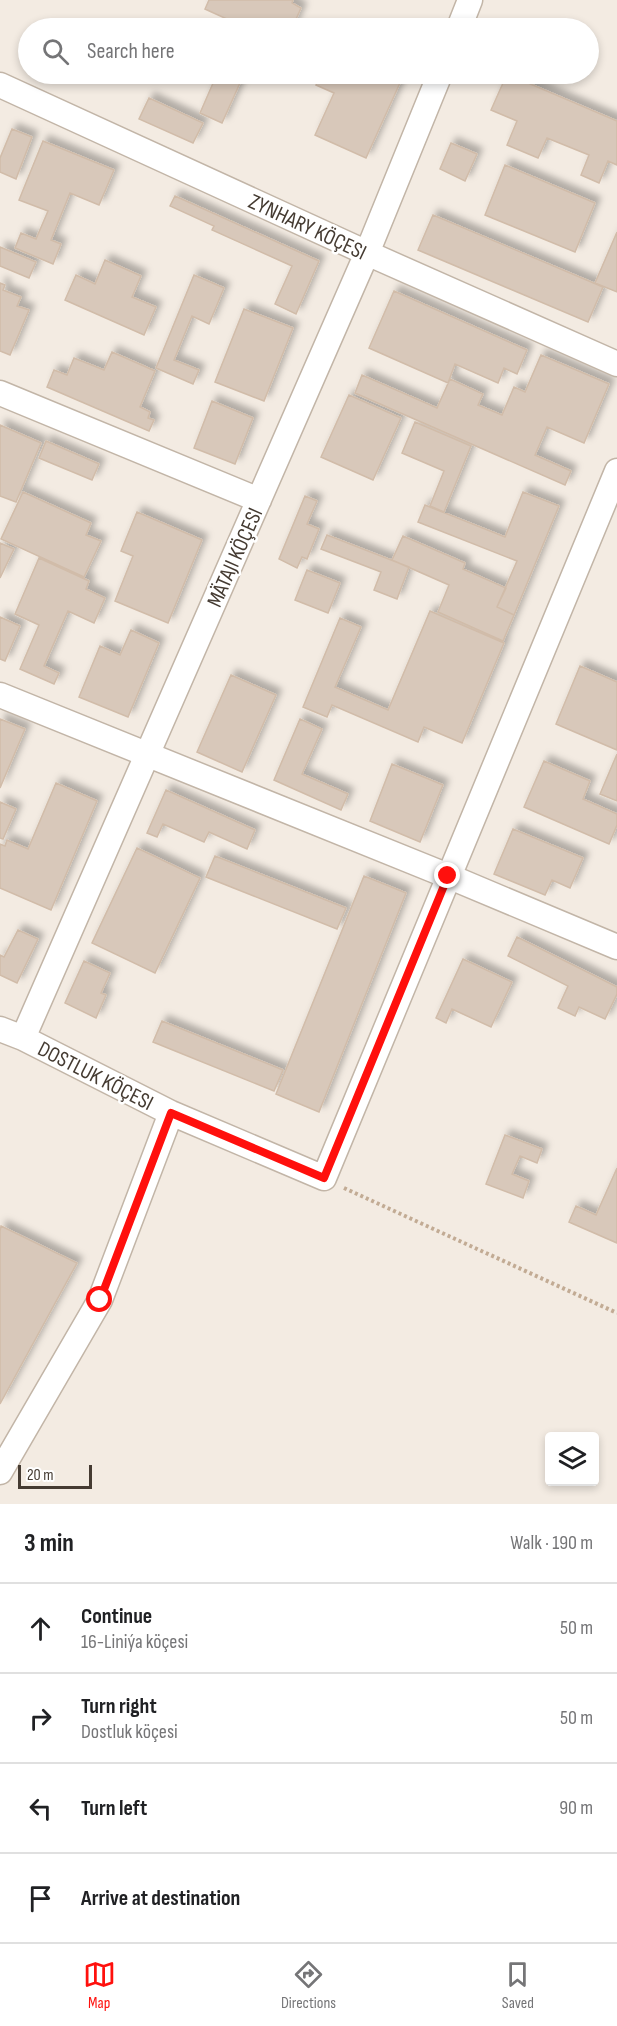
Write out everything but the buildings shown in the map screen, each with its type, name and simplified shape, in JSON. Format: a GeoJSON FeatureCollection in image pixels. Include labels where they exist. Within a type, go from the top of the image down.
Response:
{"type":"FeatureCollection","features":[{"type":"Feature","properties":{"kind":"street"},"geometry":{"type":"LineString","coordinates":[[463,18],[470,0]]}},
{"type":"Feature","properties":{"kind":"street","name":"MÄTAJI KÖÇESI"},"geometry":{"type":"LineString","coordinates":[[23,1038],[367,253],[436,84]]}},
{"type":"Feature","properties":{"kind":"street","name":"ZYNHARY KÖÇESI"},"geometry":{"type":"LineString","coordinates":[[0,85],[367,253],[617,364]]}},
{"type":"Feature","properties":{"kind":"street"},"geometry":{"type":"LineString","coordinates":[[0,393],[259,500]]}},
{"type":"Feature","properties":{"kind":"street"},"geometry":{"type":"LineString","coordinates":[[324,1178],[617,471]]}},
{"type":"Feature","properties":{"kind":"street"},"geometry":{"type":"LineString","coordinates":[[0,695],[448,876],[617,947]]}},
{"type":"Feature","properties":{"kind":"street","name":"DOSTLUK KÖÇESI"},"geometry":{"type":"LineString","coordinates":[[0,1029],[23,1038],[171,1113],[324,1178]]}},
{"type":"Feature","properties":{"kind":"street"},"geometry":{"type":"LineString","coordinates":[[0,1472],[100,1300],[171,1113]]}},
{"type":"Feature","properties":{"kind":"path"},"geometry":{"type":"LineString","coordinates":[[324,1178],[617,1313]]}},
{"type":"Feature","properties":{"kind":"route"},"geometry":{"type":"LineString","coordinates":[[100,1300],[171,1113],[324,1178],[448,876]]}}]}
